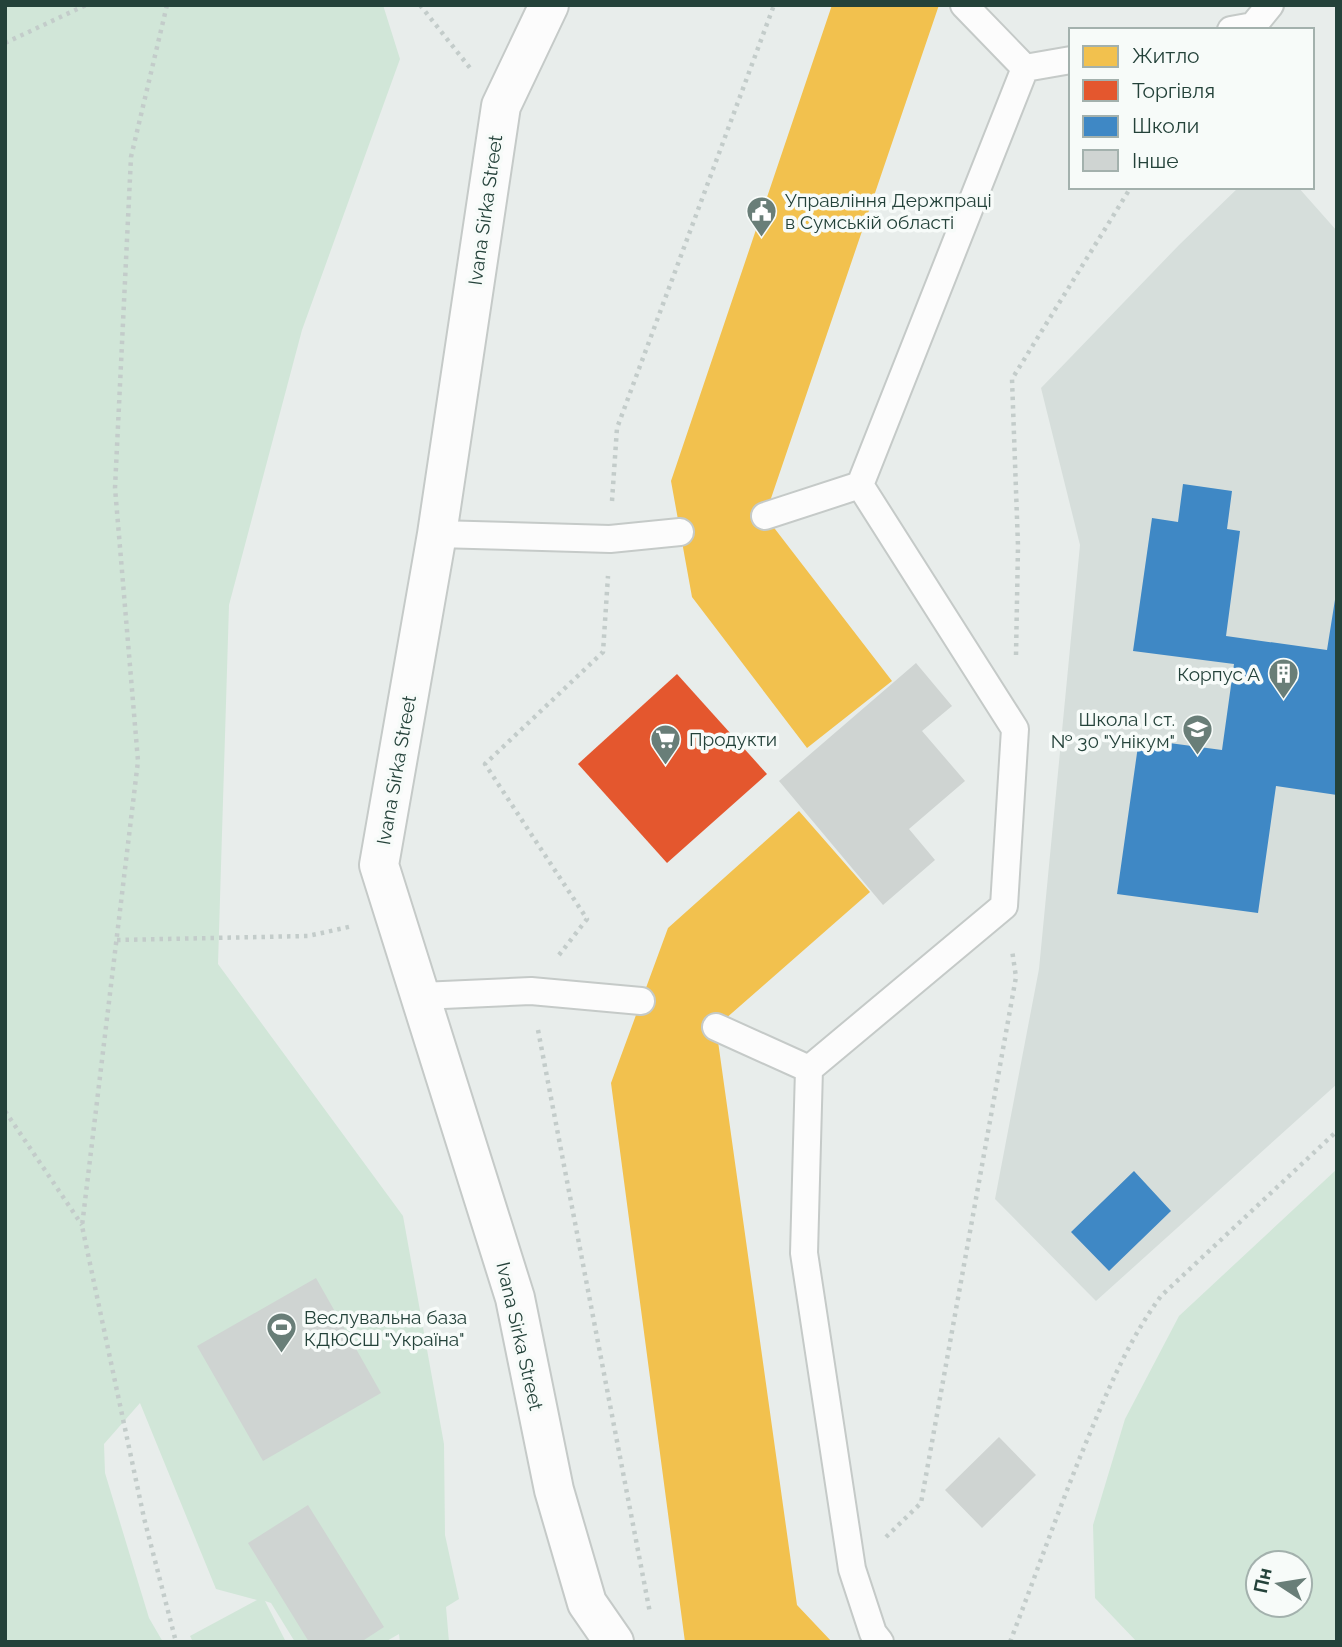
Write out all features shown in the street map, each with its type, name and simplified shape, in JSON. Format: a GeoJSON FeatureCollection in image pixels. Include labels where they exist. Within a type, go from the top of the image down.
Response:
{"type":"FeatureCollection","features":[{"type":"Feature","properties":{"kind":"street","name":"Ivana Sirka Street"},"geometry":{"type":"LineString","coordinates":[[549,5],[500,106],[437,534],[379,865],[515,1298],[554,1490],[587,1604],[614,1642]]}},
{"type":"Feature","properties":{"kind":"lane"},"geometry":{"type":"LineString","coordinates":[[964,5],[1026,68]]}},
{"type":"Feature","properties":{"kind":"lane"},"geometry":{"type":"LineString","coordinates":[[1242,28],[1253,26],[1270,5]]}},
{"type":"Feature","properties":{"kind":"lane"},"geometry":{"type":"LineString","coordinates":[[1026,68],[1069,60]]}},
{"type":"Feature","properties":{"kind":"lane"},"geometry":{"type":"LineString","coordinates":[[860,485],[1026,68]]}},
{"type":"Feature","properties":{"kind":"lane"},"geometry":{"type":"LineString","coordinates":[[765,516],[860,485]]}},
{"type":"Feature","properties":{"kind":"lane"},"geometry":{"type":"LineString","coordinates":[[860,485],[1015,729],[1004,906],[809,1069],[804,1253],[852,1569],[873,1633],[880,1642]]}},
{"type":"Feature","properties":{"kind":"lane"},"geometry":{"type":"LineString","coordinates":[[437,534],[610,539],[680,532]]}},
{"type":"Feature","properties":{"kind":"lane"},"geometry":{"type":"LineString","coordinates":[[421,996],[531,991],[640,1001]]}},
{"type":"Feature","properties":{"kind":"lane"},"geometry":{"type":"LineString","coordinates":[[716,1027],[809,1069]]}},
{"type":"Feature","properties":{"kind":"path"},"geometry":{"type":"LineString","coordinates":[[5,43],[86,5]]}},
{"type":"Feature","properties":{"kind":"path"},"geometry":{"type":"LineString","coordinates":[[167,5],[131,157],[115,488],[138,761],[82,1226],[144,1518],[176,1642]]}},
{"type":"Feature","properties":{"kind":"path"},"geometry":{"type":"LineString","coordinates":[[421,5],[500,106]]}},
{"type":"Feature","properties":{"kind":"path"},"geometry":{"type":"LineString","coordinates":[[651,1615],[531,991],[587,919],[485,764],[603,652],[617,428],[774,5]]}},
{"type":"Feature","properties":{"kind":"path"},"geometry":{"type":"LineString","coordinates":[[1015,729],[1018,546],[1012,379],[1131,189]]}},
{"type":"Feature","properties":{"kind":"path"},"geometry":{"type":"LineString","coordinates":[[852,1569],[921,1503],[1016,977],[1004,906]]}},
{"type":"Feature","properties":{"kind":"path"},"geometry":{"type":"LineString","coordinates":[[117,940],[309,936]]}},
{"type":"Feature","properties":{"kind":"path"},"geometry":{"type":"LineString","coordinates":[[5,1111],[82,1226]]}},
{"type":"Feature","properties":{"kind":"path"},"geometry":{"type":"LineString","coordinates":[[1010,1642],[1067,1487],[1114,1377],[1140,1325],[1161,1296],[1337,1131]]}},
{"type":"Feature","properties":{"kind":"shaded area","name":"Школа І ст. № 30 \"Унікум\""},"geometry":{"type":"Polygon","coordinates":[[[1237,189],[1300,189],[1337,231],[1337,1084],[1096,1301],[995,1199],[1039,969],[1080,545],[1041,388],[1237,189]]]}},
{"type":"Feature","properties":{"kind":"green space"},"geometry":{"type":"Polygon","coordinates":[[[5,5],[383,5],[400,59],[302,330],[229,605],[218,964],[403,1216],[444,1444],[445,1535],[459,1599],[446,1607],[449,1642],[400,1642],[399,1634],[385,1642],[295,1642],[271,1603],[265,1601],[286,1642],[193,1642],[190,1636],[257,1600],[216,1589],[140,1403],[104,1444],[105,1473],[149,1618],[163,1642],[5,1642],[5,5]]]}},
{"type":"Feature","properties":{"kind":"green space"},"geometry":{"type":"Polygon","coordinates":[[[1337,1169],[1337,1642],[1137,1642],[1095,1598],[1093,1525],[1125,1419],[1179,1316],[1337,1169]]]}},
{"type":"Feature","properties":{"kind":"building: Житло"},"geometry":{"type":"Polygon","coordinates":[[[832,5],[939,5],[765,516],[892,681],[807,748],[692,597],[671,481],[832,5]]]}},
{"type":"Feature","properties":{"kind":"building: Житло"},"geometry":{"type":"Polygon","coordinates":[[[799,811],[870,892],[716,1027],[797,1605],[832,1642],[685,1642],[611,1083],[668,928],[799,811]]]}},
{"type":"Feature","properties":{"kind":"building: Торгівля"},"geometry":{"type":"Polygon","coordinates":[[[677,674],[767,774],[667,863],[578,764],[677,674]]]}},
{"type":"Feature","properties":{"kind":"building: Школи","name":"Корпус А"},"geometry":{"type":"Polygon","coordinates":[[[1183,484],[1232,491],[1227,529],[1240,531],[1226,636],[1327,650],[1337,587],[1337,795],[1276,786],[1258,913],[1117,894],[1139,739],[1222,750],[1234,664],[1133,651],[1152,518],[1178,522],[1183,484]]]}},
{"type":"Feature","properties":{"kind":"building: Школи"},"geometry":{"type":"Polygon","coordinates":[[[1134,1171],[1171,1211],[1109,1271],[1071,1232],[1134,1171]]]}},
{"type":"Feature","properties":{"kind":"building: Інше"},"geometry":{"type":"Polygon","coordinates":[[[916,663],[952,706],[922,731],[965,781],[909,829],[935,860],[883,905],[779,781],[916,663]]]}},
{"type":"Feature","properties":{"kind":"building: Інше"},"geometry":{"type":"Polygon","coordinates":[[[316,1278],[381,1393],[263,1461],[197,1346],[316,1278]]]}},
{"type":"Feature","properties":{"kind":"building: Інше"},"geometry":{"type":"Polygon","coordinates":[[[999,1437],[1036,1475],[982,1528],[945,1490],[999,1437]]]}},
{"type":"Feature","properties":{"kind":"building: Інше"},"geometry":{"type":"Polygon","coordinates":[[[308,1505],[384,1627],[361,1642],[309,1642],[248,1543],[308,1505]]]}},
{"type":"Feature","properties":{"kind":"place","name":"Управління Держпраці в Сумській області"},"geometry":{"type":"Point","coordinates":[762,238]}},
{"type":"Feature","properties":{"kind":"place","name":"Корпус А"},"geometry":{"type":"Point","coordinates":[1283,701]}},
{"type":"Feature","properties":{"kind":"place","name":"Школа І ст. № 30 \"Унікум\""},"geometry":{"type":"Point","coordinates":[1198,757]}},
{"type":"Feature","properties":{"kind":"place","name":"Продукти"},"geometry":{"type":"Point","coordinates":[666,766]}},
{"type":"Feature","properties":{"kind":"place","name":"Веслувальна база КДЮСШ \"Україна\""},"geometry":{"type":"Point","coordinates":[281,1355]}}]}
